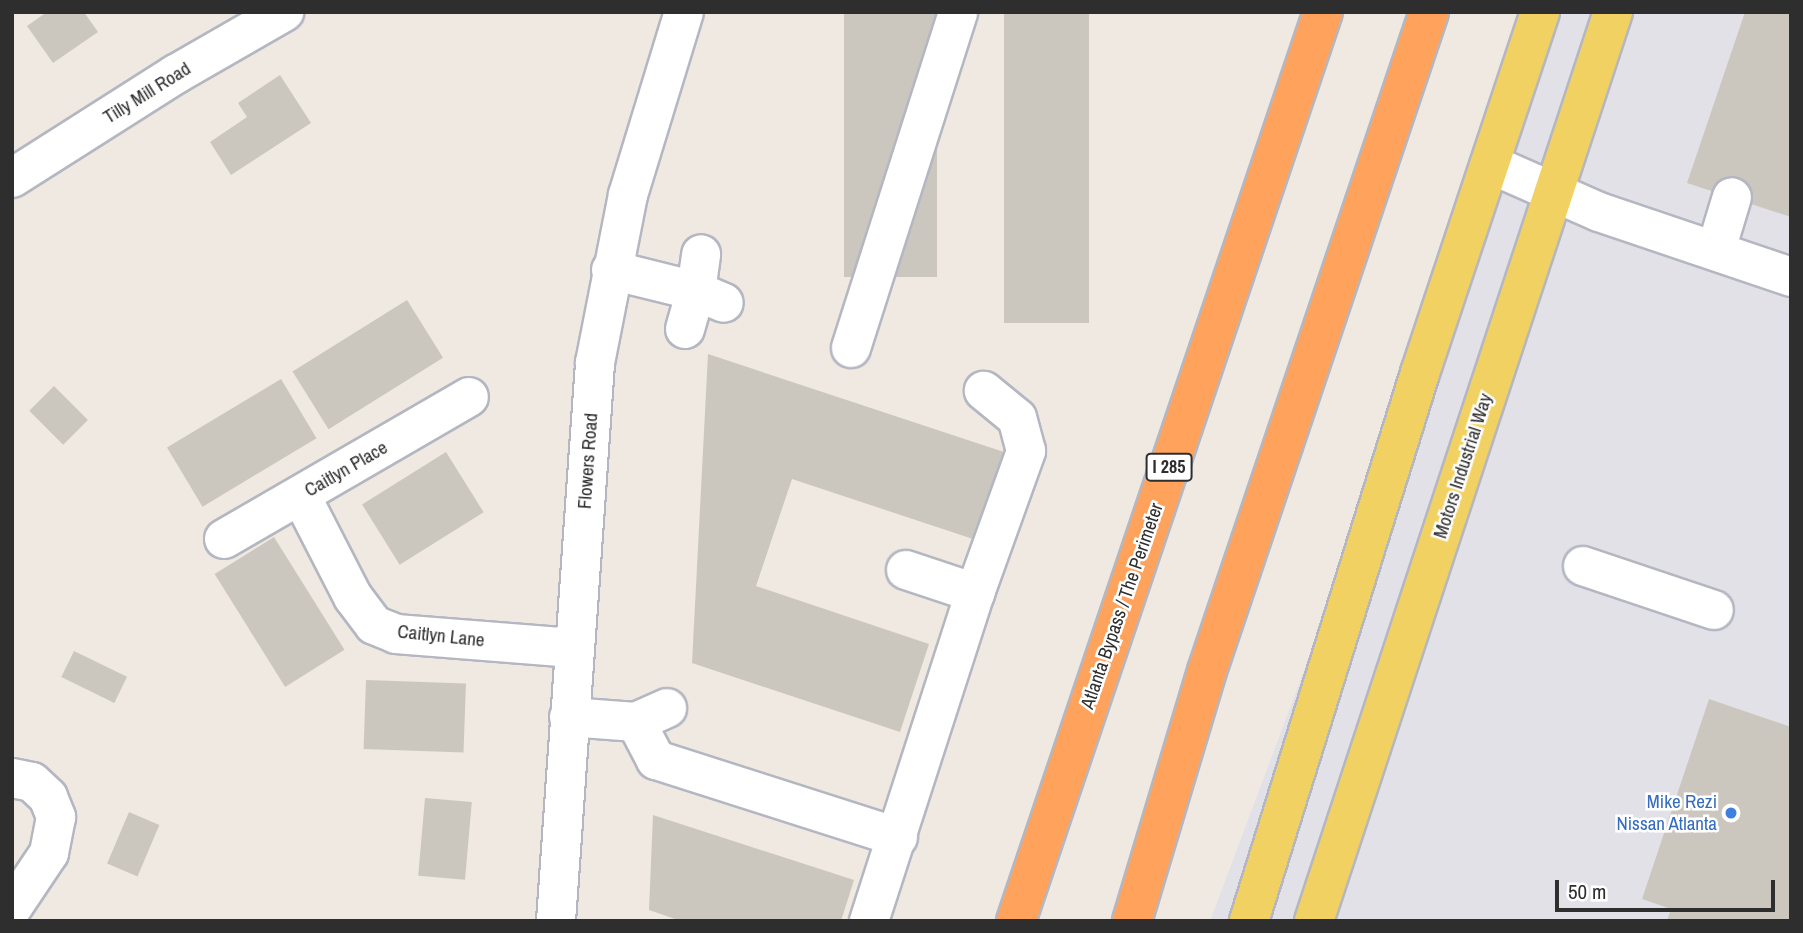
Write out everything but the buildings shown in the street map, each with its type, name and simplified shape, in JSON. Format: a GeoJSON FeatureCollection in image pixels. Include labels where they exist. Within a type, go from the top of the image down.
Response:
{"type":"FeatureCollection","features":[{"type":"Feature","properties":{"kind":"highway","name":"Atlanta Bypass / The Perimeter"},"geometry":{"type":"LineString","coordinates":[[1016,921],[1323,12]]}},
{"type":"Feature","properties":{"kind":"highway"},"geometry":{"type":"LineString","coordinates":[[1132,921],[1207,671],[1429,12]]}},
{"type":"Feature","properties":{"kind":"main road"},"geometry":{"type":"LineString","coordinates":[[1249,921],[1416,386],[1540,12]]}},
{"type":"Feature","properties":{"kind":"main road","name":"Motors Industrial Way"},"geometry":{"type":"LineString","coordinates":[[1314,921],[1613,12]]}},
{"type":"Feature","properties":{"kind":"street","name":"Tilly Mill Road"},"geometry":{"type":"LineString","coordinates":[[12,178],[176,74],[284,12]]}},
{"type":"Feature","properties":{"kind":"street","name":"Flowers Road"},"geometry":{"type":"LineString","coordinates":[[556,921],[595,363],[611,270],[628,195],[684,12]]}},
{"type":"Feature","properties":{"kind":"street"},"geometry":{"type":"LineString","coordinates":[[851,348],[958,12]]}},
{"type":"Feature","properties":{"kind":"street"},"geometry":{"type":"LineString","coordinates":[[1490,164],[1599,212],[1791,277]]}},
{"type":"Feature","properties":{"kind":"street"},"geometry":{"type":"LineString","coordinates":[[1716,250],[1731,197]]}},
{"type":"Feature","properties":{"kind":"street"},"geometry":{"type":"LineString","coordinates":[[611,270],[707,282],[685,329]]}},
{"type":"Feature","properties":{"kind":"street"},"geometry":{"type":"LineString","coordinates":[[869,921],[975,593],[1026,451],[1017,418],[984,391]]}},
{"type":"Feature","properties":{"kind":"street","name":"Caitlyn Place"},"geometry":{"type":"LineString","coordinates":[[224,539],[468,397]]}},
{"type":"Feature","properties":{"kind":"street","name":"Caitlyn Lane"},"geometry":{"type":"LineString","coordinates":[[300,495],[353,597],[374,625],[396,634],[573,648]]}},
{"type":"Feature","properties":{"kind":"street"},"geometry":{"type":"LineString","coordinates":[[1583,566],[1714,610]]}},
{"type":"Feature","properties":{"kind":"street"},"geometry":{"type":"LineString","coordinates":[[906,570],[975,593]]}},
{"type":"Feature","properties":{"kind":"street"},"geometry":{"type":"LineString","coordinates":[[569,718],[652,715],[656,760],[898,836]]}},
{"type":"Feature","properties":{"kind":"street"},"geometry":{"type":"LineString","coordinates":[[12,778],[32,782],[48,797],[56,817],[49,853],[12,908]]}},
{"type":"Feature","properties":{"kind":"shaded area"},"geometry":{"type":"Polygon","coordinates":[[[1529,12],[1791,12],[1791,921],[1210,921],[1421,359],[1529,12]]]}},
{"type":"Feature","properties":{"kind":"place","name":"Mike Rezi Nissan Atlanta"},"geometry":{"type":"Point","coordinates":[1731,813]}}]}
